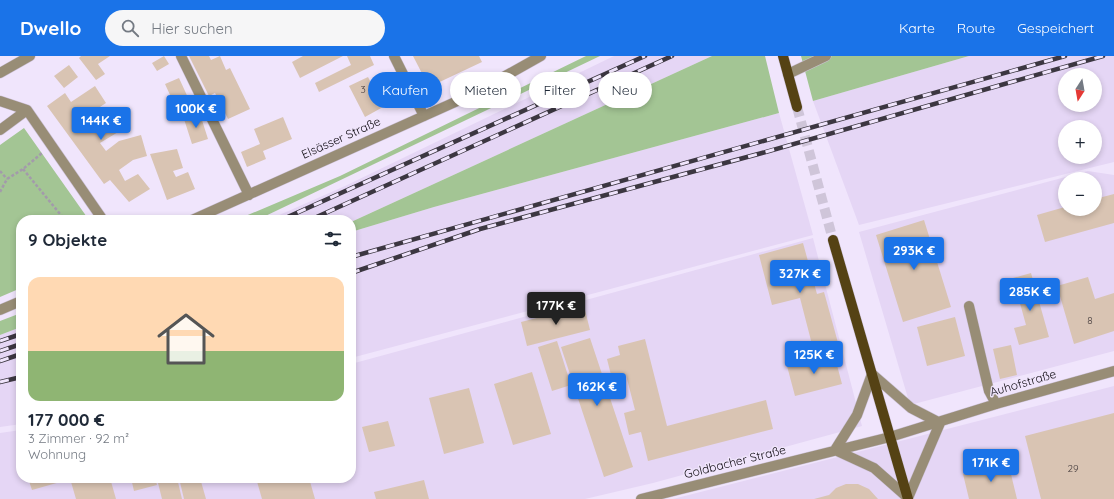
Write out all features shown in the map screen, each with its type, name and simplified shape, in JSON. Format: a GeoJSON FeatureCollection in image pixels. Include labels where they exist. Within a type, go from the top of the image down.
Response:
{"type":"FeatureCollection","features":[{"type":"Feature","properties":{"kind":"main road"},"geometry":{"type":"LineString","coordinates":[[783,56],[797,107]]}},
{"type":"Feature","properties":{"kind":"main road"},"geometry":{"type":"LineString","coordinates":[[833,240],[908,498]]}},
{"type":"Feature","properties":{"kind":"street"},"geometry":{"type":"LineString","coordinates":[[0,73],[30,56]]}},
{"type":"Feature","properties":{"kind":"street"},"geometry":{"type":"LineString","coordinates":[[181,56],[249,195]]}},
{"type":"Feature","properties":{"kind":"street"},"geometry":{"type":"LineString","coordinates":[[394,56],[424,116]]}},
{"type":"Feature","properties":{"kind":"street","name":"Elsässer Straße"},"geometry":{"type":"LineString","coordinates":[[203,215],[473,94],[541,56]]}},
{"type":"Feature","properties":{"kind":"street"},"geometry":{"type":"LineString","coordinates":[[788,74],[826,56]]}},
{"type":"Feature","properties":{"kind":"street"},"geometry":{"type":"LineString","coordinates":[[0,101],[27,110],[100,215]]}},
{"type":"Feature","properties":{"kind":"street"},"geometry":{"type":"LineString","coordinates":[[0,130],[27,110]]}},
{"type":"Feature","properties":{"kind":"street"},"geometry":{"type":"LineString","coordinates":[[0,310],[16,303]]}},
{"type":"Feature","properties":{"kind":"street"},"geometry":{"type":"LineString","coordinates":[[969,306],[989,391],[996,404]]}},
{"type":"Feature","properties":{"kind":"street","name":"Auhofstraße"},"geometry":{"type":"LineString","coordinates":[[890,437],[940,423],[996,404],[1114,371]]}},
{"type":"Feature","properties":{"kind":"street"},"geometry":{"type":"LineString","coordinates":[[872,374],[911,408],[940,423],[908,498],[874,468],[835,450],[857,415],[872,374]]}},
{"type":"Feature","properties":{"kind":"street","name":"Goldbacher Straße"},"geometry":{"type":"LineString","coordinates":[[642,499],[890,437]]}},
{"type":"Feature","properties":{"kind":"path"},"geometry":{"type":"LineString","coordinates":[[0,192],[7,179],[23,169],[51,145]]}},
{"type":"Feature","properties":{"kind":"path"},"geometry":{"type":"LineString","coordinates":[[23,169],[61,215]]}},
{"type":"Feature","properties":{"kind":"path"},"geometry":{"type":"LineString","coordinates":[[0,171],[7,179]]}},
{"type":"Feature","properties":{"kind":"shaded area"},"geometry":{"type":"Polygon","coordinates":[[[614,56],[712,56],[652,84],[652,72],[598,72],[599,108],[356,220],[356,215],[279,215],[345,186],[506,108],[521,108],[521,101],[529,97],[529,108],[590,108],[590,72],[581,72],[614,56]]]}},
{"type":"Feature","properties":{"kind":"shaded area"},"geometry":{"type":"Polygon","coordinates":[[[969,56],[1114,56],[1114,162],[1074,172],[1058,172],[1058,176],[859,225],[813,101],[969,56]]]}},
{"type":"Feature","properties":{"kind":"shaded area"},"geometry":{"type":"Polygon","coordinates":[[[779,113],[813,235],[356,357],[356,230],[434,207],[779,113]]]}},
{"type":"Feature","properties":{"kind":"shaded area"},"geometry":{"type":"Polygon","coordinates":[[[1102,173],[1114,175],[1114,351],[910,405],[859,232],[1058,179],[1058,216],[1102,216],[1102,173]]]}},
{"type":"Feature","properties":{"kind":"shaded area"},"geometry":{"type":"Polygon","coordinates":[[[813,238],[862,426],[653,483],[585,499],[0,499],[0,433],[16,431],[16,483],[356,483],[356,363],[813,238]]]}},
{"type":"Feature","properties":{"kind":"shaded area"},"geometry":{"type":"Polygon","coordinates":[[[16,329],[16,425],[0,427],[0,335],[16,329]]]}},
{"type":"Feature","properties":{"kind":"shaded area"},"geometry":{"type":"Polygon","coordinates":[[[1114,386],[1114,499],[673,499],[877,447],[1114,386]]]}},
{"type":"Feature","properties":{"kind":"green space"},"geometry":{"type":"Polygon","coordinates":[[[586,56],[600,56],[567,72],[553,72],[586,56]]]}},
{"type":"Feature","properties":{"kind":"green space"},"geometry":{"type":"Polygon","coordinates":[[[712,56],[765,56],[779,113],[434,207],[356,230],[356,220],[599,108],[652,108],[652,84],[712,56]]]}},
{"type":"Feature","properties":{"kind":"green space"},"geometry":{"type":"Polygon","coordinates":[[[801,56],[969,56],[813,101],[801,56]]]}},
{"type":"Feature","properties":{"kind":"green space"},"geometry":{"type":"Polygon","coordinates":[[[529,84],[529,90],[521,94],[521,88],[529,84]]]}},
{"type":"Feature","properties":{"kind":"green space"},"geometry":{"type":"Polygon","coordinates":[[[479,108],[491,108],[267,215],[248,215],[340,176],[479,108]]]}},
{"type":"Feature","properties":{"kind":"green space"},"geometry":{"type":"Polygon","coordinates":[[[24,128],[85,215],[16,215],[16,290],[0,297],[0,145],[24,128]]]}},
{"type":"Feature","properties":{"kind":"green space"},"geometry":{"type":"Polygon","coordinates":[[[16,315],[16,329],[0,335],[0,321],[16,315]]]}},
{"type":"Feature","properties":{"kind":"building"},"geometry":{"type":"Polygon","coordinates":[[[81,56],[110,56],[98,64],[105,74],[96,80],[79,58],[81,56]]]}},
{"type":"Feature","properties":{"kind":"building"},"geometry":{"type":"Polygon","coordinates":[[[164,56],[169,64],[157,71],[152,63],[164,56]]]}},
{"type":"Feature","properties":{"kind":"building"},"geometry":{"type":"Polygon","coordinates":[[[189,56],[209,56],[211,60],[220,56],[226,70],[230,68],[250,109],[228,119],[215,93],[209,96],[189,56]]]}},
{"type":"Feature","properties":{"kind":"building"},"geometry":{"type":"Polygon","coordinates":[[[303,56],[343,56],[300,78],[292,62],[303,56]]]}},
{"type":"Feature","properties":{"kind":"building"},"geometry":{"type":"Polygon","coordinates":[[[347,56],[370,56],[374,65],[319,92],[315,83],[351,65],[347,56]]]}},
{"type":"Feature","properties":{"kind":"building"},"geometry":{"type":"Polygon","coordinates":[[[413,56],[479,56],[482,62],[461,72],[450,72],[450,77],[442,81],[442,72],[421,72],[413,56]]]}},
{"type":"Feature","properties":{"kind":"building"},"geometry":{"type":"Polygon","coordinates":[[[69,65],[78,77],[64,88],[54,76],[69,65]]]}},
{"type":"Feature","properties":{"kind":"building"},"geometry":{"type":"Polygon","coordinates":[[[368,77],[368,108],[381,108],[365,117],[349,86],[368,77]]]}},
{"type":"Feature","properties":{"kind":"building"},"geometry":{"type":"Polygon","coordinates":[[[179,78],[190,102],[176,108],[165,84],[179,78]]]}},
{"type":"Feature","properties":{"kind":"building"},"geometry":{"type":"Polygon","coordinates":[[[95,86],[106,103],[83,118],[90,128],[117,110],[128,126],[100,143],[106,151],[119,141],[141,135],[147,156],[133,160],[119,170],[125,181],[138,174],[150,189],[129,202],[110,180],[104,184],[47,106],[65,93],[71,102],[95,86]]]}},
{"type":"Feature","properties":{"kind":"building"},"geometry":{"type":"Polygon","coordinates":[[[200,114],[208,139],[192,144],[184,119],[200,114]]]}},
{"type":"Feature","properties":{"kind":"building"},"geometry":{"type":"Polygon","coordinates":[[[283,117],[292,139],[263,151],[266,159],[247,167],[241,152],[260,144],[254,129],[283,117]]]}},
{"type":"Feature","properties":{"kind":"building"},"geometry":{"type":"Polygon","coordinates":[[[177,149],[183,168],[173,171],[176,177],[188,172],[195,189],[167,200],[150,154],[177,149]]]}},
{"type":"Feature","properties":{"kind":"building"},"geometry":{"type":"Polygon","coordinates":[[[1114,194],[1114,223],[1045,242],[1037,215],[1058,209],[1058,216],[1102,216],[1102,197],[1114,194]]]}},
{"type":"Feature","properties":{"kind":"building"},"geometry":{"type":"Polygon","coordinates":[[[924,220],[951,307],[903,322],[876,235],[924,220]]]}},
{"type":"Feature","properties":{"kind":"building"},"geometry":{"type":"Polygon","coordinates":[[[803,243],[817,294],[824,292],[840,350],[815,356],[800,298],[772,305],[759,255],[803,243]]]}},
{"type":"Feature","properties":{"kind":"building"},"geometry":{"type":"Polygon","coordinates":[[[1031,273],[1049,337],[1019,345],[1014,328],[1026,325],[1013,278],[1031,273]]]}},
{"type":"Feature","properties":{"kind":"building"},"geometry":{"type":"Polygon","coordinates":[[[1088,277],[1095,299],[1114,293],[1114,331],[1074,344],[1057,286],[1088,277]]]}},
{"type":"Feature","properties":{"kind":"building"},"geometry":{"type":"Polygon","coordinates":[[[584,306],[590,330],[527,346],[521,322],[584,306]]]}},
{"type":"Feature","properties":{"kind":"building"},"geometry":{"type":"Polygon","coordinates":[[[955,317],[965,356],[927,366],[917,327],[955,317]]]}},
{"type":"Feature","properties":{"kind":"building"},"geometry":{"type":"Polygon","coordinates":[[[590,338],[633,467],[604,477],[561,347],[590,338]]]}},
{"type":"Feature","properties":{"kind":"building"},"geometry":{"type":"Polygon","coordinates":[[[645,339],[667,426],[766,400],[773,429],[648,461],[641,432],[629,435],[624,413],[635,410],[626,375],[612,379],[607,359],[620,355],[618,346],[645,339]]]}},
{"type":"Feature","properties":{"kind":"building"},"geometry":{"type":"Polygon","coordinates":[[[557,341],[571,385],[552,391],[538,347],[557,341]]]}},
{"type":"Feature","properties":{"kind":"building"},"geometry":{"type":"Polygon","coordinates":[[[1011,345],[1017,375],[1000,379],[993,349],[1011,345]]]}},
{"type":"Feature","properties":{"kind":"building"},"geometry":{"type":"Polygon","coordinates":[[[834,354],[842,384],[795,396],[787,366],[834,354]]]}},
{"type":"Feature","properties":{"kind":"building"},"geometry":{"type":"Polygon","coordinates":[[[532,372],[551,434],[513,445],[494,384],[532,372]]]}},
{"type":"Feature","properties":{"kind":"building"},"geometry":{"type":"Polygon","coordinates":[[[469,388],[484,443],[444,454],[429,398],[469,388]]]}},
{"type":"Feature","properties":{"kind":"building"},"geometry":{"type":"Polygon","coordinates":[[[1114,413],[1114,499],[1041,499],[1025,436],[1114,413]]]}},
{"type":"Feature","properties":{"kind":"building"},"geometry":{"type":"Polygon","coordinates":[[[388,421],[395,446],[369,452],[362,427],[388,421]]]}},
{"type":"Feature","properties":{"kind":"building"},"geometry":{"type":"Polygon","coordinates":[[[1008,462],[1017,499],[969,499],[963,474],[1008,462]]]}},
{"type":"Feature","properties":{"kind":"building"},"geometry":{"type":"Polygon","coordinates":[[[424,480],[429,499],[376,499],[374,492],[424,480]]]}},
{"type":"Feature","properties":{"kind":"building"},"geometry":{"type":"Polygon","coordinates":[[[30,483],[56,483],[32,490],[30,483]]]}},
{"type":"Feature","properties":{"kind":"building"},"geometry":{"type":"Polygon","coordinates":[[[71,483],[111,483],[116,499],[76,499],[71,483]]]}},
{"type":"Feature","properties":{"kind":"building"},"geometry":{"type":"Polygon","coordinates":[[[132,483],[156,483],[157,485],[134,491],[132,483]]]}},
{"type":"Feature","properties":{"kind":"building"},"geometry":{"type":"Polygon","coordinates":[[[158,483],[178,483],[182,499],[162,499],[158,483]]]}},
{"type":"Feature","properties":{"kind":"building"},"geometry":{"type":"Polygon","coordinates":[[[180,483],[201,483],[206,499],[184,499],[180,483]]]}},
{"type":"Feature","properties":{"kind":"building"},"geometry":{"type":"Polygon","coordinates":[[[257,483],[310,483],[315,499],[262,499],[257,483]]]}},
{"type":"Feature","properties":{"kind":"building"},"geometry":{"type":"Polygon","coordinates":[[[846,484],[858,484],[869,489],[878,499],[814,499],[829,495],[836,488],[846,484]]]}},
{"type":"Feature","properties":{"kind":"tunnel"},"geometry":{"type":"LineString","coordinates":[[797,107],[833,240]]}},
{"type":"Feature","properties":{"kind":"railway"},"geometry":{"type":"LineString","coordinates":[[292,215],[645,56]]}},
{"type":"Feature","properties":{"kind":"railway"},"geometry":{"type":"LineString","coordinates":[[321,215],[672,56]]}},
{"type":"Feature","properties":{"kind":"railway"},"geometry":{"type":"LineString","coordinates":[[356,256],[1065,56]]}},
{"type":"Feature","properties":{"kind":"railway"},"geometry":{"type":"LineString","coordinates":[[356,271],[480,229],[762,153],[1103,56]]}},
{"type":"Feature","properties":{"kind":"railway"},"geometry":{"type":"LineString","coordinates":[[0,341],[16,336]]}},
{"type":"Feature","properties":{"kind":"railway"},"geometry":{"type":"LineString","coordinates":[[0,351],[16,346]]}},
{"type":"Feature","properties":{"kind":"railway"},"geometry":{"type":"LineString","coordinates":[[0,361],[16,356]]}},
{"type":"Feature","properties":{"kind":"railway"},"geometry":{"type":"LineString","coordinates":[[0,382],[16,378]]}}]}
